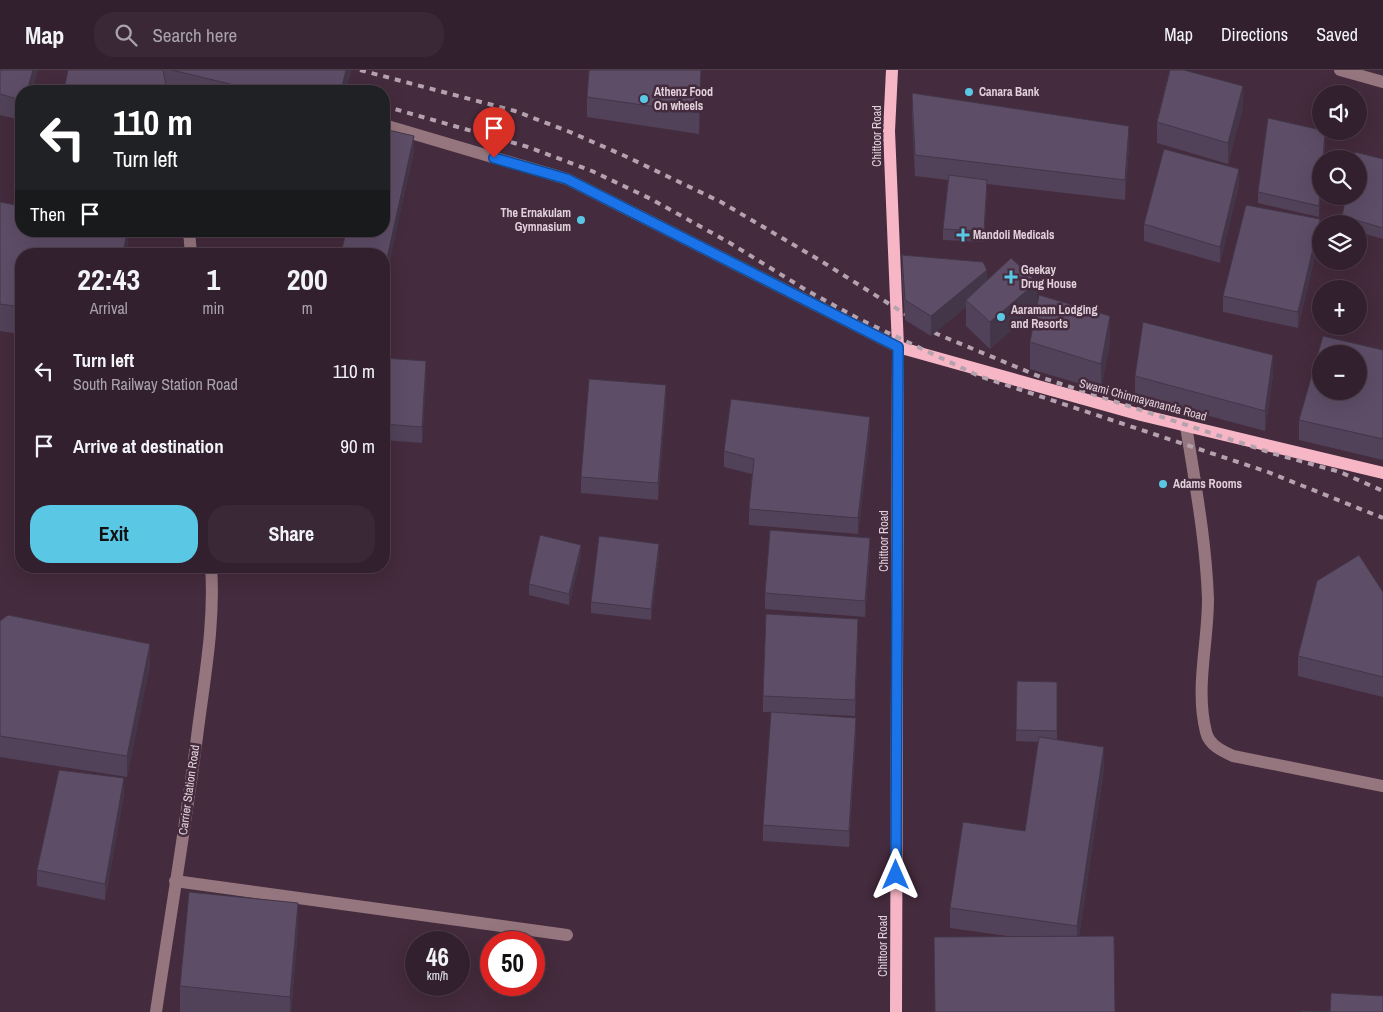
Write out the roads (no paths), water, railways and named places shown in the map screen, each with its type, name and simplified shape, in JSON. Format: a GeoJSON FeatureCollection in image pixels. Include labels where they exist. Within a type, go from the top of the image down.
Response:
{"type":"FeatureCollection","features":[{"type":"Feature","properties":{"kind":"main road","name":"Chittoor Road"},"geometry":{"type":"LineString","coordinates":[[892,70],[889,131],[898,347],[896,1012]]}},
{"type":"Feature","properties":{"kind":"main road","name":"Swami Chinmayananda Road"},"geometry":{"type":"LineString","coordinates":[[898,347],[1140,415],[1383,473]]}},
{"type":"Feature","properties":{"kind":"street"},"geometry":{"type":"LineString","coordinates":[[1340,70],[1383,82]]}},
{"type":"Feature","properties":{"kind":"street"},"geometry":{"type":"LineString","coordinates":[[390,128],[567,179],[898,347]]}},
{"type":"Feature","properties":{"kind":"street"},"geometry":{"type":"LineString","coordinates":[[1186,426],[1206,559],[1207,634],[1201,691],[1206,734],[1216,746],[1233,756],[1383,786]]}},
{"type":"Feature","properties":{"kind":"street","name":"Carrier Station Road"},"geometry":{"type":"LineString","coordinates":[[156,1012],[210,642],[213,593],[212,573]]}},
{"type":"Feature","properties":{"kind":"street"},"geometry":{"type":"LineString","coordinates":[[175,881],[567,935]]}},
{"type":"Feature","properties":{"kind":"railway"},"geometry":{"type":"LineString","coordinates":[[360,70],[515,111],[625,156],[721,202],[821,261],[937,334],[1043,378],[1275,454],[1340,472],[1383,491]]}},
{"type":"Feature","properties":{"kind":"railway"},"geometry":{"type":"LineString","coordinates":[[390,108],[528,147],[592,171],[651,199],[859,319],[979,376],[1268,472],[1383,518]]}},
{"type":"Feature","properties":{"kind":"place","name":"Canara Bank"},"geometry":{"type":"Point","coordinates":[969,92]}},
{"type":"Feature","properties":{"kind":"place","name":"Athenz Food On wheels"},"geometry":{"type":"Point","coordinates":[644,99]}},
{"type":"Feature","properties":{"kind":"place","name":"The Ernakulam Gymnasium"},"geometry":{"type":"Point","coordinates":[581,220]}},
{"type":"Feature","properties":{"kind":"place","name":"Mandoli Medicals"},"geometry":{"type":"Point","coordinates":[963,235]}},
{"type":"Feature","properties":{"kind":"place","name":"Geekay Drug House"},"geometry":{"type":"Point","coordinates":[1011,277]}},
{"type":"Feature","properties":{"kind":"place","name":"Aaramam Lodging and Resorts"},"geometry":{"type":"Point","coordinates":[1001,317]}},
{"type":"Feature","properties":{"kind":"place","name":"Adams Rooms"},"geometry":{"type":"Point","coordinates":[1163,484]}}]}
